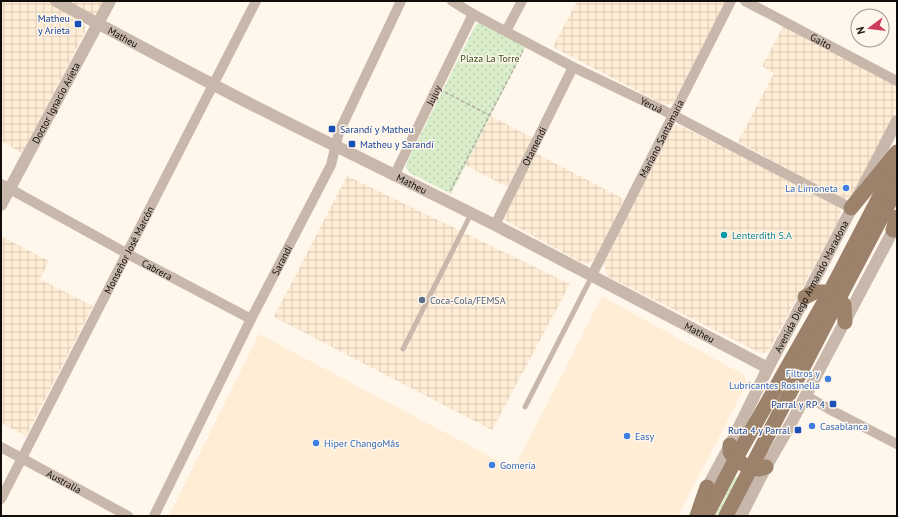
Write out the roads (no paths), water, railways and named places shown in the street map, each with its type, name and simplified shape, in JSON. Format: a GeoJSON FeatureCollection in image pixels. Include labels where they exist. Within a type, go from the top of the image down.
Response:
{"type":"FeatureCollection","features":[{"type":"Feature","properties":{"kind":"main road"},"geometry":{"type":"LineString","coordinates":[[851,208],[897,152]]}},
{"type":"Feature","properties":{"kind":"main road","name":"Avenida Diego Armando Maradona"},"geometry":{"type":"LineString","coordinates":[[726,516],[897,163]]}},
{"type":"Feature","properties":{"kind":"main road","name":"Avenida Diego Armando Maradona"},"geometry":{"type":"LineString","coordinates":[[706,516],[736,460],[897,188]]}},
{"type":"Feature","properties":{"kind":"main road"},"geometry":{"type":"LineString","coordinates":[[805,297],[815,292],[834,295],[844,305],[844,322]]}},
{"type":"Feature","properties":{"kind":"main road"},"geometry":{"type":"LineString","coordinates":[[730,445],[730,452],[736,460],[750,468],[759,469],[766,467]]}},
{"type":"Feature","properties":{"kind":"main road"},"geometry":{"type":"LineString","coordinates":[[697,516],[707,487]]}},
{"type":"Feature","properties":{"kind":"street","name":"Matheu"},"geometry":{"type":"LineString","coordinates":[[56,1],[213,85],[324,142],[472,213],[768,368]]}},
{"type":"Feature","properties":{"kind":"street","name":"Doctor Ignacio Arieta"},"geometry":{"type":"LineString","coordinates":[[1,205],[5,187],[99,24],[110,1]]}},
{"type":"Feature","properties":{"kind":"street","name":"Monseñor José Marcón"},"geometry":{"type":"LineString","coordinates":[[1,499],[256,1]]}},
{"type":"Feature","properties":{"kind":"street","name":"Sarandí"},"geometry":{"type":"LineString","coordinates":[[154,516],[251,319],[331,165],[339,132],[401,1]]}},
{"type":"Feature","properties":{"kind":"street","name":"Yeruá"},"geometry":{"type":"LineString","coordinates":[[452,1],[473,14],[573,67],[673,115],[851,208]]}},
{"type":"Feature","properties":{"kind":"street"},"geometry":{"type":"LineString","coordinates":[[506,31],[522,1]]}},
{"type":"Feature","properties":{"kind":"street","name":"Mariano Santamaria"},"geometry":{"type":"LineString","coordinates":[[592,276],[731,1]]}},
{"type":"Feature","properties":{"kind":"street","name":"Gaito"},"geometry":{"type":"LineString","coordinates":[[745,1],[897,81]]}},
{"type":"Feature","properties":{"kind":"street","name":"Jujuy"},"geometry":{"type":"LineString","coordinates":[[394,176],[473,14]]}},
{"type":"Feature","properties":{"kind":"street","name":"Otamendi"},"geometry":{"type":"LineString","coordinates":[[495,225],[573,67]]}},
{"type":"Feature","properties":{"kind":"street","name":"Avenida Diego Armando Maradona"},"geometry":{"type":"LineString","coordinates":[[692,516],[897,121]]}},
{"type":"Feature","properties":{"kind":"street","name":"Cabrera"},"geometry":{"type":"LineString","coordinates":[[5,187],[251,319]]}},
{"type":"Feature","properties":{"kind":"street"},"geometry":{"type":"LineString","coordinates":[[741,516],[896,226]]}},
{"type":"Feature","properties":{"kind":"street"},"geometry":{"type":"LineString","coordinates":[[805,395],[897,444]]}},
{"type":"Feature","properties":{"kind":"street","name":"Australia"},"geometry":{"type":"LineString","coordinates":[[1,447],[128,516]]}},
{"type":"Feature","properties":{"kind":"lane"},"geometry":{"type":"LineString","coordinates":[[403,349],[472,213]]}},
{"type":"Feature","properties":{"kind":"lane"},"geometry":{"type":"LineString","coordinates":[[525,407],[592,276]]}},
{"type":"Feature","properties":{"kind":"place","name":"Matheu y Arieta"},"geometry":{"type":"Point","coordinates":[78,24]}},
{"type":"Feature","properties":{"kind":"place","name":"Sarandí y Matheu"},"geometry":{"type":"Point","coordinates":[332,129]}},
{"type":"Feature","properties":{"kind":"place","name":"Matheu y Sarandí"},"geometry":{"type":"Point","coordinates":[352,144]}},
{"type":"Feature","properties":{"kind":"place","name":"La Limoneta"},"geometry":{"type":"Point","coordinates":[846,188]}},
{"type":"Feature","properties":{"kind":"place","name":"Lenterdith S.A"},"geometry":{"type":"Point","coordinates":[724,235]}},
{"type":"Feature","properties":{"kind":"place","name":"Coca-Cola/FEMSA"},"geometry":{"type":"Point","coordinates":[422,300]}},
{"type":"Feature","properties":{"kind":"place","name":"Filtros y Lubricantes Rosinella"},"geometry":{"type":"Point","coordinates":[828,379]}},
{"type":"Feature","properties":{"kind":"place","name":"Parral y RP 4"},"geometry":{"type":"Point","coordinates":[833,404]}},
{"type":"Feature","properties":{"kind":"place","name":"Casablanca"},"geometry":{"type":"Point","coordinates":[812,426]}},
{"type":"Feature","properties":{"kind":"place","name":"Ruta 4 y Parral"},"geometry":{"type":"Point","coordinates":[798,430]}},
{"type":"Feature","properties":{"kind":"place","name":"Easy"},"geometry":{"type":"Point","coordinates":[627,436]}},
{"type":"Feature","properties":{"kind":"place","name":"Hiper ChangoMâs"},"geometry":{"type":"Point","coordinates":[316,443]}},
{"type":"Feature","properties":{"kind":"place","name":"Gomería"},"geometry":{"type":"Point","coordinates":[492,465]}},
{"type":"Feature","properties":{"kind":"park label","name":"Plaza La Torre"},"geometry":{"type":"Point","coordinates":[490,58]}}]}
